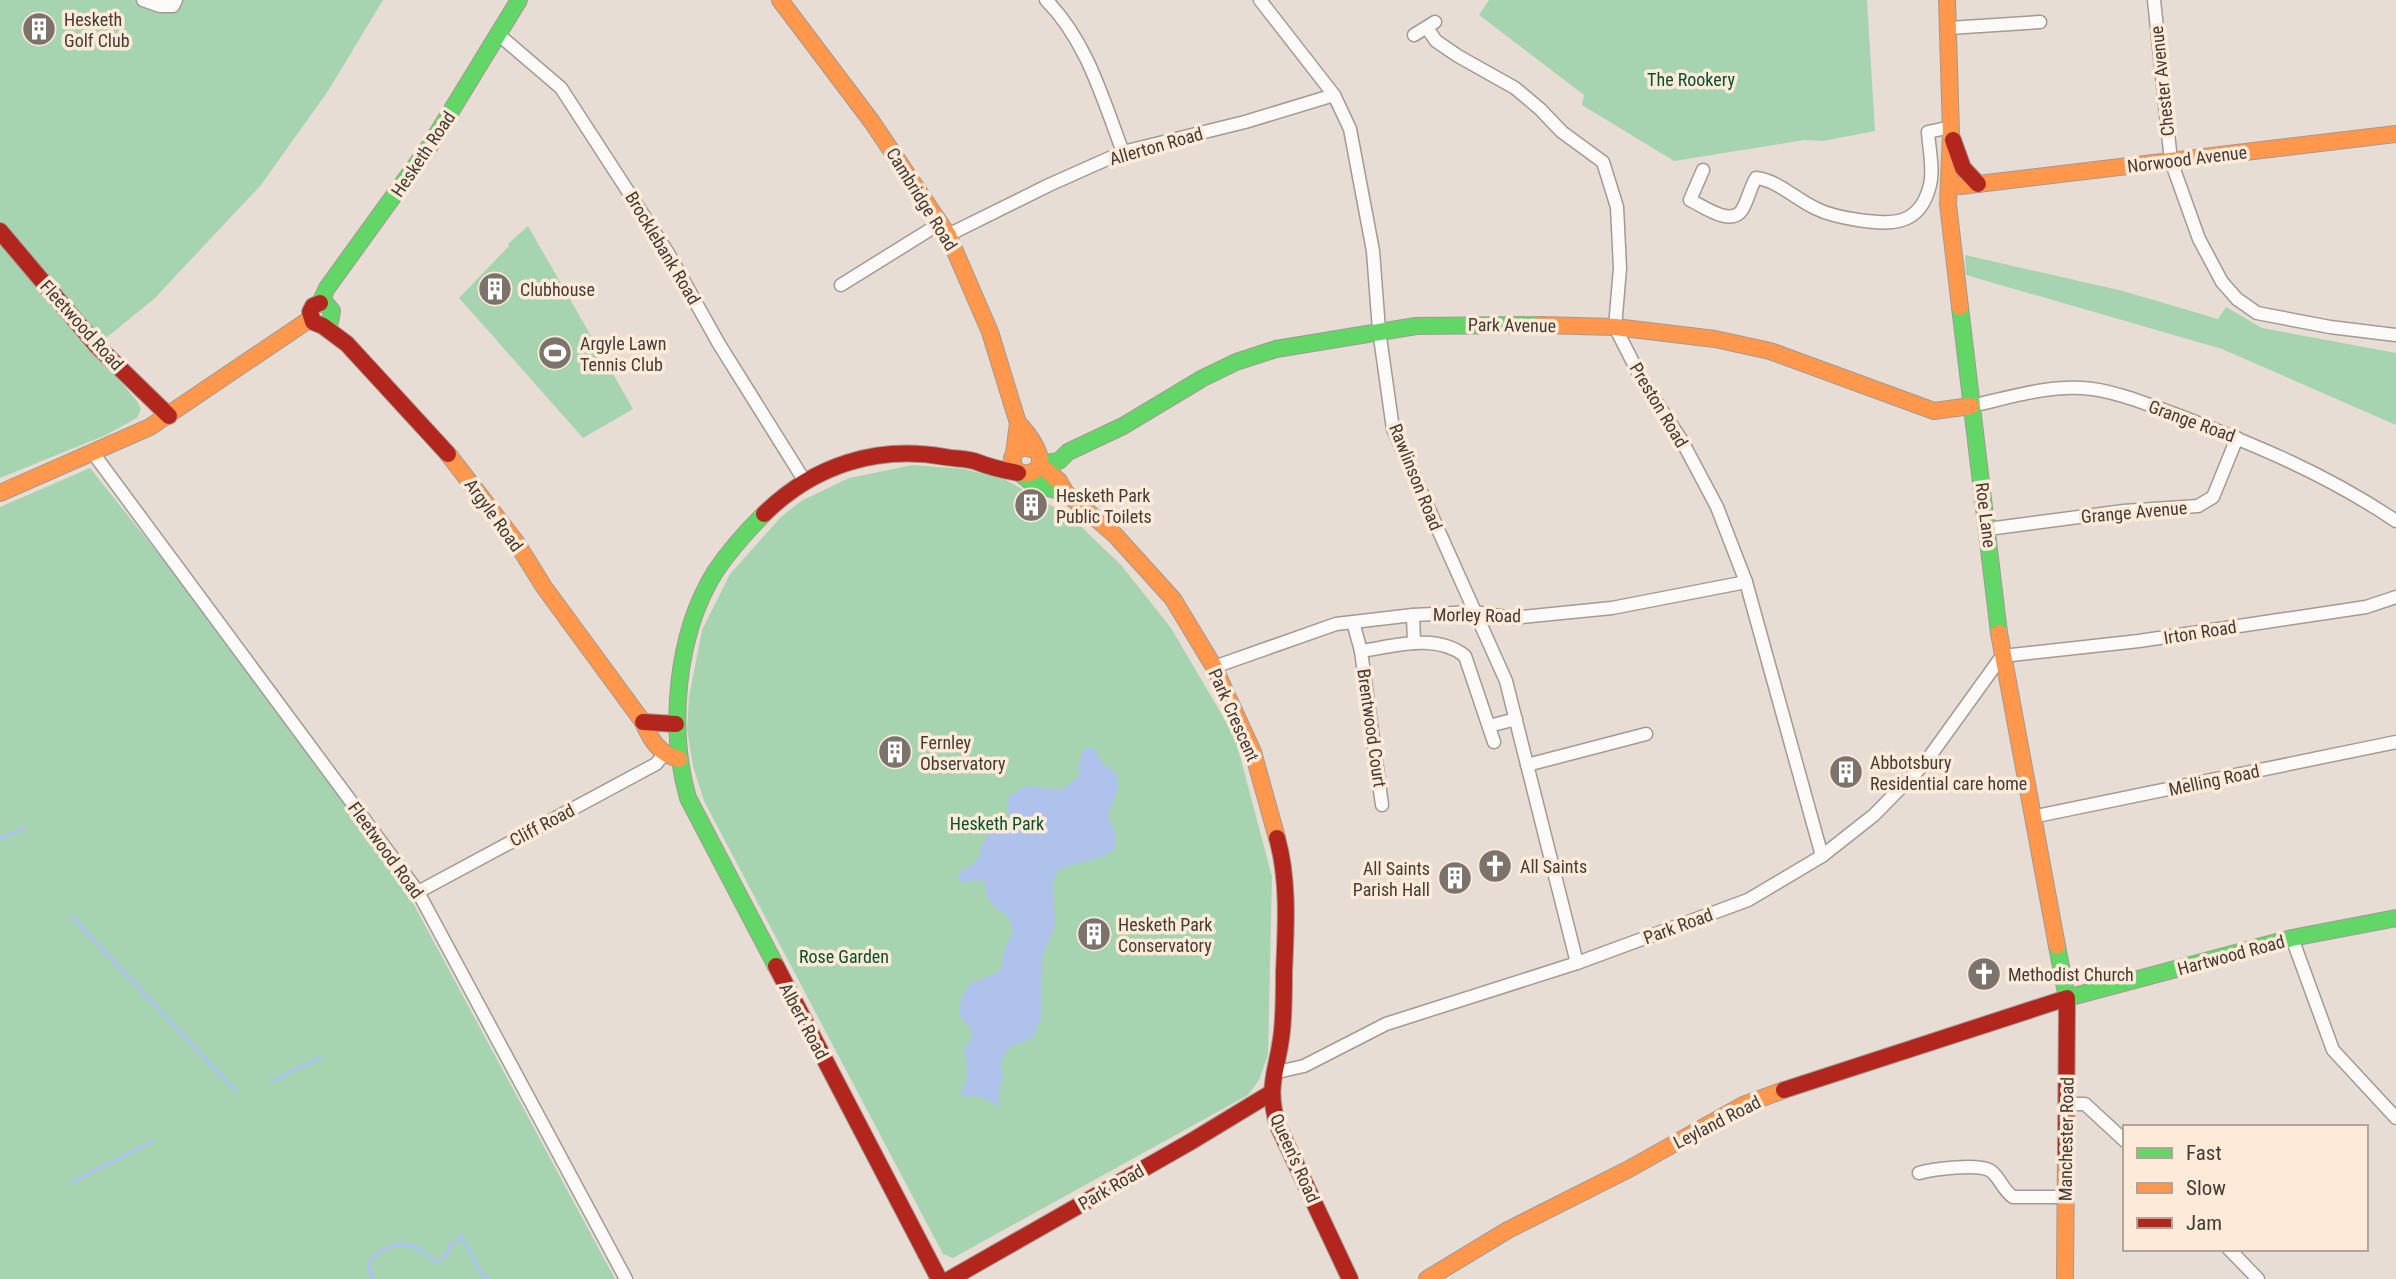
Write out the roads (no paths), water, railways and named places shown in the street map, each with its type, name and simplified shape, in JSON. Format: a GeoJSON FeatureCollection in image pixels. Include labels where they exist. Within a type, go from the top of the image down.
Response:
{"type":"FeatureCollection","features":[{"type":"Feature","properties":{"kind":"main road","name":"Hesketh Road"},"geometry":{"type":"LineString","coordinates":[[317,322],[311,309],[320,303],[335,276],[429,147],[519,0]]}},
{"type":"Feature","properties":{"kind":"main road","name":"Cambridge Road"},"geometry":{"type":"LineString","coordinates":[[780,0],[872,122],[944,229],[990,332],[1018,423],[1013,454]]}},
{"type":"Feature","properties":{"kind":"main road","name":"Roe Lane"},"geometry":{"type":"LineString","coordinates":[[1947,0],[1951,130],[1948,204],[1971,407],[2002,656],[2067,998]]}},
{"type":"Feature","properties":{"kind":"main road"},"geometry":{"type":"LineString","coordinates":[[1951,130],[1963,168],[1978,184]]}},
{"type":"Feature","properties":{"kind":"main road","name":"Norwood Avenue"},"geometry":{"type":"LineString","coordinates":[[1949,185],[1978,184],[2396,134]]}},
{"type":"Feature","properties":{"kind":"main road","name":"Fleetwood Road"},"geometry":{"type":"LineString","coordinates":[[0,231],[97,346],[169,416]]}},
{"type":"Feature","properties":{"kind":"main road"},"geometry":{"type":"LineString","coordinates":[[0,493],[93,453],[169,416],[317,322]]}},
{"type":"Feature","properties":{"kind":"main road","name":"Argyle Road"},"geometry":{"type":"LineString","coordinates":[[317,322],[347,344],[454,460],[516,542],[544,587],[643,722],[649,738],[672,757]]}},
{"type":"Feature","properties":{"kind":"main road","name":"Park Avenue"},"geometry":{"type":"LineString","coordinates":[[1038,458],[1068,452],[1123,426],[1203,378],[1237,362],[1276,349],[1416,326],[1493,324],[1615,327],[1714,339],[1770,351],[1934,411],[1971,407]]}},
{"type":"Feature","properties":{"kind":"main road","name":"Cambridge Road"},"geometry":{"type":"LineString","coordinates":[[1018,423],[1027,430],[1038,458]]}},
{"type":"Feature","properties":{"kind":"main road"},"geometry":{"type":"LineString","coordinates":[[1024,447],[1038,458],[1031,474],[1020,474],[1012,463],[1013,454],[1024,447]]}},
{"type":"Feature","properties":{"kind":"main road","name":"Park Crescent"},"geometry":{"type":"LineString","coordinates":[[672,757],[680,679],[708,584],[757,523],[780,499],[804,480],[853,463],[903,453],[977,462],[984,467],[1020,474],[1032,484],[1066,493]]}},
{"type":"Feature","properties":{"kind":"main road","name":"Park Crescent"},"geometry":{"type":"LineString","coordinates":[[977,462],[983,458],[1013,454]]}},
{"type":"Feature","properties":{"kind":"main road","name":"Park Crescent"},"geometry":{"type":"LineString","coordinates":[[1038,458],[1066,493],[1115,536],[1173,599],[1214,667],[1253,752],[1279,844],[1286,927],[1282,1032]]}},
{"type":"Feature","properties":{"kind":"main road"},"geometry":{"type":"LineString","coordinates":[[643,722],[676,724]]}},
{"type":"Feature","properties":{"kind":"main road","name":"Albert Road"},"geometry":{"type":"LineString","coordinates":[[672,757],[693,811],[939,1279]]}},
{"type":"Feature","properties":{"kind":"main road","name":"Hartwood Road"},"geometry":{"type":"LineString","coordinates":[[2067,998],[2292,938],[2396,918]]}},
{"type":"Feature","properties":{"kind":"main road","name":"Manchester Road"},"geometry":{"type":"LineString","coordinates":[[2065,1279],[2067,998]]}},
{"type":"Feature","properties":{"kind":"main road","name":"Leyland Road"},"geometry":{"type":"LineString","coordinates":[[1427,1279],[1508,1230],[1629,1169],[1743,1105],[1817,1077],[2067,998]]}},
{"type":"Feature","properties":{"kind":"main road","name":"Queen's Road"},"geometry":{"type":"LineString","coordinates":[[1282,1032],[1273,1073],[1271,1104],[1278,1126],[1350,1279]]}},
{"type":"Feature","properties":{"kind":"main road","name":"Park Road"},"geometry":{"type":"LineString","coordinates":[[950,1279],[1271,1093]]}},
{"type":"Feature","properties":{"kind":"street"},"geometry":{"type":"LineString","coordinates":[[143,0],[160,6],[173,6],[176,0]]}},
{"type":"Feature","properties":{"kind":"street"},"geometry":{"type":"LineString","coordinates":[[1046,0],[1058,12],[1091,67],[1123,152]]}},
{"type":"Feature","properties":{"kind":"street","name":"Rawlinson Road"},"geometry":{"type":"LineString","coordinates":[[1260,0],[1334,95],[1350,130],[1373,251],[1380,330],[1394,429],[1506,681],[1577,963]]}},
{"type":"Feature","properties":{"kind":"street","name":"Chester Avenue"},"geometry":{"type":"LineString","coordinates":[[2154,0],[2171,161],[2199,239],[2222,282],[2237,299],[2257,313],[2330,327],[2396,335]]}},
{"type":"Feature","properties":{"kind":"street"},"geometry":{"type":"LineString","coordinates":[[1949,28],[2040,22]]}},
{"type":"Feature","properties":{"kind":"street"},"geometry":{"type":"LineString","coordinates":[[1414,35],[1431,25],[1436,41],[1515,88],[1562,132],[1603,162],[1617,207],[1620,268],[1615,327]]}},
{"type":"Feature","properties":{"kind":"street","name":"Brocklebank Road"},"geometry":{"type":"LineString","coordinates":[[498,34],[561,88],[668,253],[719,344],[804,480]]}},
{"type":"Feature","properties":{"kind":"street","name":"Allerton Road"},"geometry":{"type":"LineString","coordinates":[[841,285],[944,229],[1123,152],[1245,122],[1334,95]]}},
{"type":"Feature","properties":{"kind":"street"},"geometry":{"type":"LineString","coordinates":[[1703,170],[1690,200],[1724,216],[1735,216],[1742,210],[1756,178],[1768,179],[1791,196],[1819,211],[1889,224],[1908,219],[1922,204],[1931,184],[1928,132],[1951,130]]}},
{"type":"Feature","properties":{"kind":"street","name":"Preston Road"},"geometry":{"type":"LineString","coordinates":[[1615,327],[1643,382],[1682,441],[1717,507],[1746,582],[1822,856]]}},
{"type":"Feature","properties":{"kind":"street","name":"Grange Road"},"geometry":{"type":"LineString","coordinates":[[1971,407],[2057,387],[2086,388],[2146,404],[2293,461],[2396,521]]}},
{"type":"Feature","properties":{"kind":"street","name":"Grange Avenue"},"geometry":{"type":"LineString","coordinates":[[1988,529],[2124,511],[2198,506],[2213,497],[2237,438]]}},
{"type":"Feature","properties":{"kind":"street","name":"Fleetwood Road"},"geometry":{"type":"LineString","coordinates":[[93,453],[418,892],[626,1279]]}},
{"type":"Feature","properties":{"kind":"street","name":"Morley Road"},"geometry":{"type":"LineString","coordinates":[[1214,667],[1336,624],[1413,615],[1474,612],[1511,618],[1612,608],[1746,582]]}},
{"type":"Feature","properties":{"kind":"street","name":"Irton Road"},"geometry":{"type":"LineString","coordinates":[[2002,656],[2139,641],[2366,607],[2396,597]]}},
{"type":"Feature","properties":{"kind":"street"},"geometry":{"type":"LineString","coordinates":[[1413,615],[1414,643]]}},
{"type":"Feature","properties":{"kind":"street","name":"Brentwood Court"},"geometry":{"type":"LineString","coordinates":[[1353,622],[1362,652],[1382,805]]}},
{"type":"Feature","properties":{"kind":"street","name":"Brentwood Court"},"geometry":{"type":"LineString","coordinates":[[1362,652],[1414,643],[1440,644],[1455,648],[1465,656],[1494,742]]}},
{"type":"Feature","properties":{"kind":"street","name":"Park Road"},"geometry":{"type":"LineString","coordinates":[[1273,1073],[1304,1066],[1386,1024],[1577,963],[1746,901],[1822,856],[1874,815],[1925,763],[2002,656]]}},
{"type":"Feature","properties":{"kind":"street"},"geometry":{"type":"LineString","coordinates":[[1489,726],[1516,719]]}},
{"type":"Feature","properties":{"kind":"street"},"geometry":{"type":"LineString","coordinates":[[1527,765],[1646,734]]}},
{"type":"Feature","properties":{"kind":"street","name":"Melling Road"},"geometry":{"type":"LineString","coordinates":[[2032,817],[2396,743]]}},
{"type":"Feature","properties":{"kind":"street","name":"Cliff Road"},"geometry":{"type":"LineString","coordinates":[[418,892],[672,757]]}},
{"type":"Feature","properties":{"kind":"street"},"geometry":{"type":"LineString","coordinates":[[2292,938],[2333,1050],[2396,1118]]}},
{"type":"Feature","properties":{"kind":"street"},"geometry":{"type":"LineString","coordinates":[[2068,1104],[2085,1104],[2123,1139]]}},
{"type":"Feature","properties":{"kind":"street"},"geometry":{"type":"LineString","coordinates":[[1919,1173],[1934,1169],[1987,1169],[1995,1174],[2007,1192],[2013,1196],[2066,1197]]}},
{"type":"Feature","properties":{"kind":"street"},"geometry":{"type":"LineString","coordinates":[[2231,1251],[2258,1279]]}},
{"type":"Feature","properties":{"kind":"water"},"geometry":{"type":"Polygon","coordinates":[[[1089,747],[1095,749],[1103,764],[1117,774],[1118,789],[1108,816],[1116,834],[1115,849],[1095,859],[1059,869],[1053,881],[1055,925],[1042,958],[1041,1018],[1030,1039],[1012,1045],[1006,1051],[1001,1063],[1003,1076],[998,1095],[1000,1108],[981,1098],[959,1096],[966,1078],[964,1048],[972,1038],[970,1028],[959,1014],[961,999],[969,984],[1001,971],[1003,954],[1013,932],[1010,921],[987,897],[986,885],[982,880],[962,883],[958,880],[960,872],[977,860],[988,834],[1009,819],[1007,797],[1026,786],[1062,790],[1079,776],[1083,750],[1089,747]]]}},
{"type":"Feature","properties":{"kind":"waterway"},"geometry":{"type":"LineString","coordinates":[[0,838],[24,829]]}},
{"type":"Feature","properties":{"kind":"waterway"},"geometry":{"type":"LineString","coordinates":[[72,917],[236,1091]]}},
{"type":"Feature","properties":{"kind":"waterway"},"geometry":{"type":"LineString","coordinates":[[272,1081],[321,1057]]}},
{"type":"Feature","properties":{"kind":"waterway"},"geometry":{"type":"LineString","coordinates":[[72,1182],[153,1141]]}},
{"type":"Feature","properties":{"kind":"waterway"},"geometry":{"type":"LineString","coordinates":[[373,1279],[369,1269],[370,1262],[384,1249],[409,1245],[438,1262],[447,1254],[450,1245],[459,1241],[461,1236],[487,1279]]}},
{"type":"Feature","properties":{"kind":"place","name":"Hesketh Golf Club"},"geometry":{"type":"Point","coordinates":[39,29]}},
{"type":"Feature","properties":{"kind":"place","name":"Clubhouse"},"geometry":{"type":"Point","coordinates":[495,289]}},
{"type":"Feature","properties":{"kind":"place","name":"Argyle Lawn Tennis Club"},"geometry":{"type":"Point","coordinates":[555,353]}},
{"type":"Feature","properties":{"kind":"place","name":"Hesketh Park Public Toilets"},"geometry":{"type":"Point","coordinates":[1031,505]}},
{"type":"Feature","properties":{"kind":"place","name":"Fernley Observatory"},"geometry":{"type":"Point","coordinates":[895,752]}},
{"type":"Feature","properties":{"kind":"place","name":"Abbotsbury Residential care home"},"geometry":{"type":"Point","coordinates":[1846,772]}},
{"type":"Feature","properties":{"kind":"place","name":"All Saints"},"geometry":{"type":"Point","coordinates":[1495,866]}},
{"type":"Feature","properties":{"kind":"place","name":"All Saints Parish Hall"},"geometry":{"type":"Point","coordinates":[1455,878]}},
{"type":"Feature","properties":{"kind":"place","name":"Hesketh Park Conservatory"},"geometry":{"type":"Point","coordinates":[1094,934]}},
{"type":"Feature","properties":{"kind":"place","name":"Methodist Church"},"geometry":{"type":"Point","coordinates":[1984,974]}},
{"type":"Feature","properties":{"kind":"park label","name":"The Rookery"},"geometry":{"type":"Point","coordinates":[1691,79]}},
{"type":"Feature","properties":{"kind":"park label","name":"Hesketh Park"},"geometry":{"type":"Point","coordinates":[997,823]}},
{"type":"Feature","properties":{"kind":"park label","name":"Rose Garden"},"geometry":{"type":"Point","coordinates":[844,956]}}]}
